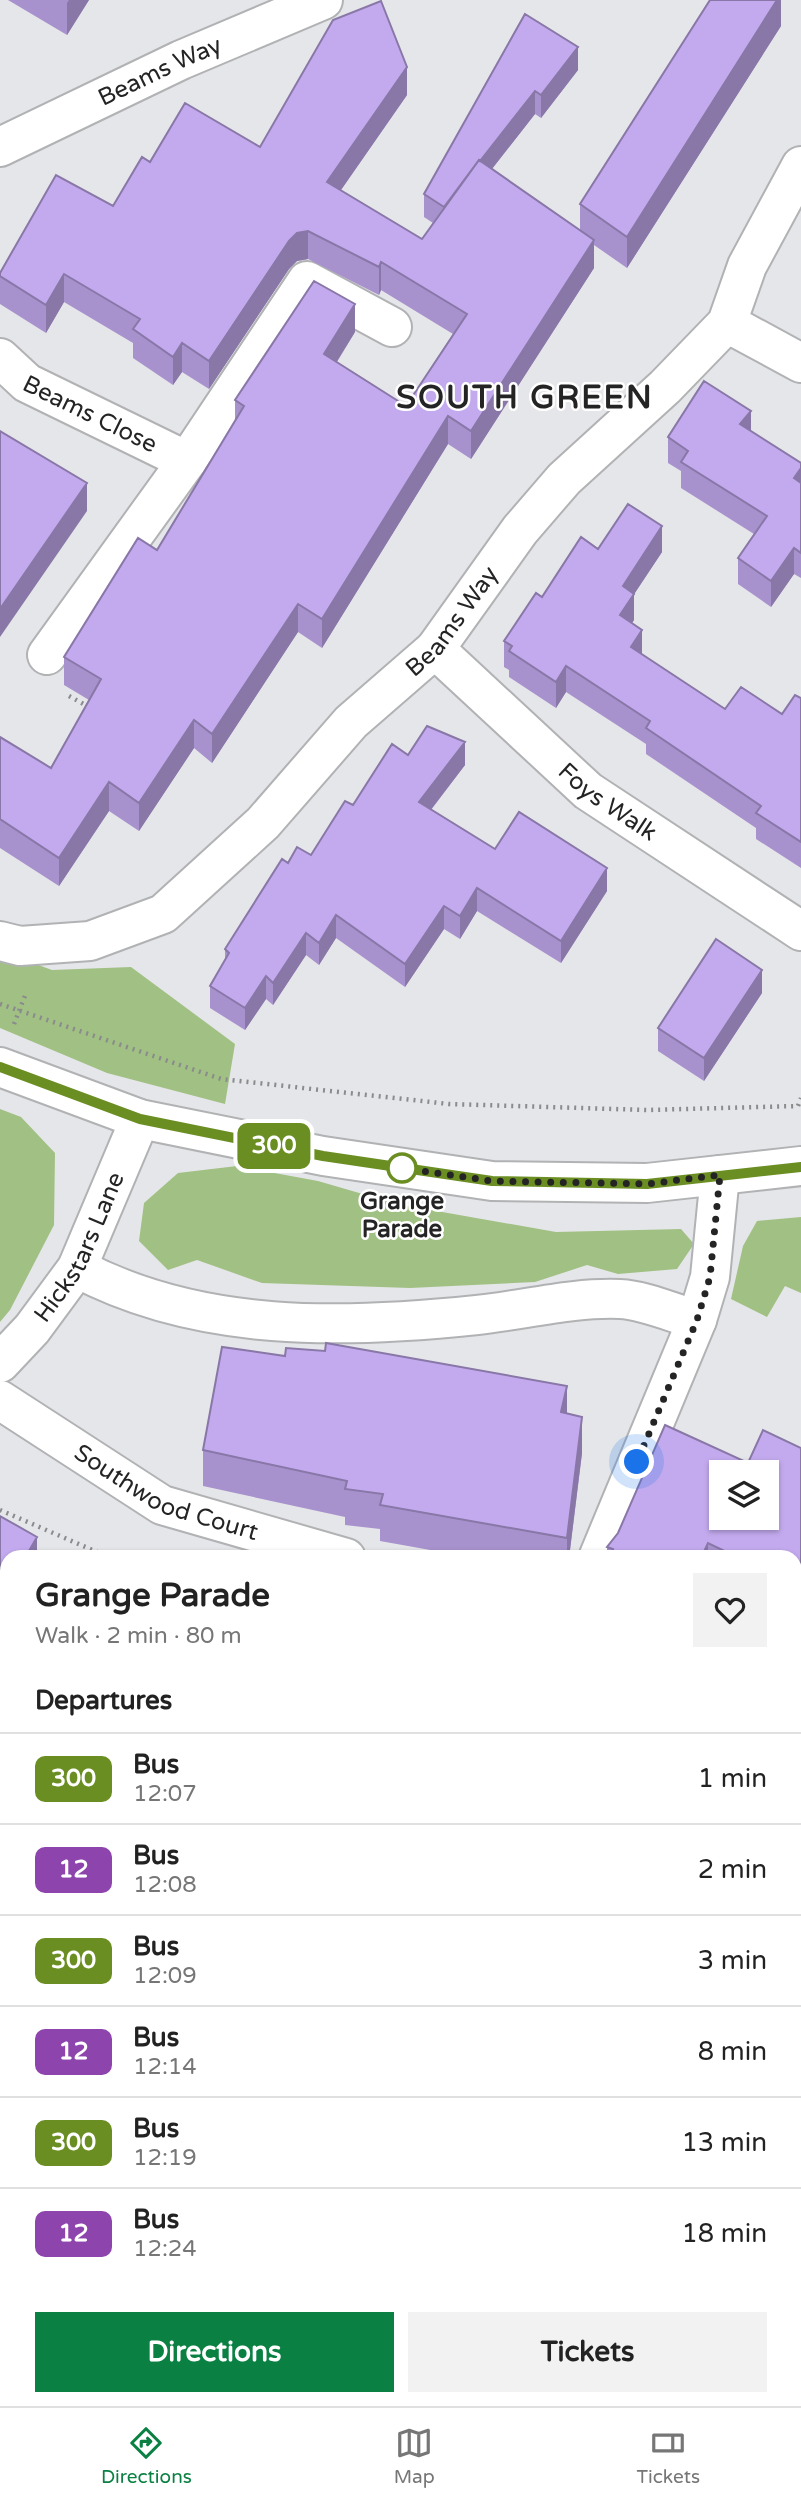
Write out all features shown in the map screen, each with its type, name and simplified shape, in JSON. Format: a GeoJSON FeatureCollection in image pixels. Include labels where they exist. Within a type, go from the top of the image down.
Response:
{"type":"FeatureCollection","features":[{"type":"Feature","properties":{"kind":"street","name":"Beams Way"},"geometry":{"type":"LineString","coordinates":[[0,147],[181,60],[323,0]]}},
{"type":"Feature","properties":{"kind":"street","name":"Beams Way"},"geometry":{"type":"LineString","coordinates":[[0,941],[20,946],[45,946],[90,941],[163,914],[263,823],[351,722],[435,649],[520,530],[564,479],[665,387],[727,323],[747,266],[801,166]]}},
{"type":"Feature","properties":{"kind":"street"},"geometry":{"type":"LineString","coordinates":[[47,655],[187,461],[307,281],[392,327]]}},
{"type":"Feature","properties":{"kind":"street"},"geometry":{"type":"LineString","coordinates":[[727,323],[801,363]]}},
{"type":"Feature","properties":{"kind":"street","name":"Beams Close"},"geometry":{"type":"LineString","coordinates":[[0,358],[27,383],[187,461]]}},
{"type":"Feature","properties":{"kind":"street","name":"Foys Walk"},"geometry":{"type":"LineString","coordinates":[[435,649],[588,791],[801,931]]}},
{"type":"Feature","properties":{"kind":"street"},"geometry":{"type":"LineString","coordinates":[[5,1052],[140,1119],[323,1156],[492,1181],[647,1184],[801,1167]]}},
{"type":"Feature","properties":{"kind":"street","name":"Hickstars Lane"},"geometry":{"type":"LineString","coordinates":[[0,1363],[32,1329],[77,1268],[140,1119]]}},
{"type":"Feature","properties":{"kind":"street"},"geometry":{"type":"LineString","coordinates":[[601,1550],[697,1320],[710,1277],[720,1175]]}},
{"type":"Feature","properties":{"kind":"street"},"geometry":{"type":"LineString","coordinates":[[77,1268],[103,1282],[173,1306],[275,1324],[476,1315],[622,1299],[697,1320]]}},
{"type":"Feature","properties":{"kind":"street","name":"Southwood Court"},"geometry":{"type":"LineString","coordinates":[[0,1400],[162,1505],[318,1550]]}},
{"type":"Feature","properties":{"kind":"path"},"geometry":{"type":"LineString","coordinates":[[47,655],[61,691],[97,711]]}},
{"type":"Feature","properties":{"kind":"path"},"geometry":{"type":"LineString","coordinates":[[5,1052],[45,946]]}},
{"type":"Feature","properties":{"kind":"path"},"geometry":{"type":"LineString","coordinates":[[0,1004],[221,1079],[435,1103],[647,1110],[798,1106],[801,1098]]}},
{"type":"Feature","properties":{"kind":"path"},"geometry":{"type":"LineString","coordinates":[[0,1510],[92,1550]]}},
{"type":"Feature","properties":{"kind":"green space"},"geometry":{"type":"Polygon","coordinates":[[[0,951],[52,970],[131,967],[235,1044],[225,1104],[107,1073],[0,1028],[0,951]]]}},
{"type":"Feature","properties":{"kind":"green space"},"geometry":{"type":"Polygon","coordinates":[[[0,1109],[21,1117],[55,1153],[54,1225],[10,1310],[0,1322],[0,1109]]]}},
{"type":"Feature","properties":{"kind":"green space"},"geometry":{"type":"Polygon","coordinates":[[[237,1166],[318,1181],[397,1204],[556,1232],[681,1229],[694,1244],[677,1269],[618,1274],[587,1265],[535,1282],[410,1288],[262,1283],[197,1260],[168,1270],[139,1241],[144,1203],[178,1173],[237,1166]]]}},
{"type":"Feature","properties":{"kind":"green space"},"geometry":{"type":"Polygon","coordinates":[[[801,1217],[801,1293],[785,1286],[767,1317],[731,1299],[743,1246],[757,1221],[801,1217]]]}},
{"type":"Feature","properties":{"kind":"building"},"geometry":{"type":"Polygon","coordinates":[[[710,0],[777,0],[627,237],[580,204],[710,0]]]}},
{"type":"Feature","properties":{"kind":"building"},"geometry":{"type":"Polygon","coordinates":[[[381,1],[407,67],[327,182],[422,239],[479,160],[594,240],[471,431],[448,416],[322,619],[298,604],[212,734],[194,720],[139,803],[109,782],[59,858],[0,819],[0,737],[51,768],[101,679],[64,657],[138,538],[157,550],[244,406],[235,400],[314,281],[355,304],[324,354],[406,406],[467,314],[381,262],[379,267],[308,231],[297,233],[209,361],[182,343],[173,357],[133,329],[140,319],[64,274],[46,305],[0,276],[0,273],[56,175],[113,206],[142,157],[150,162],[185,103],[260,147],[333,20],[381,1]]]}},
{"type":"Feature","properties":{"kind":"building"},"geometry":{"type":"Polygon","coordinates":[[[525,14],[578,47],[541,95],[535,91],[444,207],[424,194],[525,14]]]}},
{"type":"Feature","properties":{"kind":"building"},"geometry":{"type":"Polygon","coordinates":[[[704,381],[751,411],[740,424],[801,463],[801,468],[794,478],[801,483],[801,553],[794,548],[771,581],[738,558],[767,516],[681,462],[688,451],[668,437],[704,381]]]}},
{"type":"Feature","properties":{"kind":"building"},"geometry":{"type":"Polygon","coordinates":[[[0,431],[87,483],[0,609],[0,431]]]}},
{"type":"Feature","properties":{"kind":"building"},"geometry":{"type":"Polygon","coordinates":[[[628,504],[662,526],[623,586],[634,594],[620,615],[642,630],[631,647],[725,709],[741,687],[782,714],[795,695],[801,698],[801,842],[756,813],[761,806],[646,728],[650,721],[566,666],[556,682],[509,651],[512,646],[504,641],[536,593],[542,597],[581,537],[598,549],[628,504]]]}},
{"type":"Feature","properties":{"kind":"building"},"geometry":{"type":"Polygon","coordinates":[[[427,726],[465,742],[419,802],[495,849],[519,812],[607,868],[561,941],[477,888],[460,916],[444,906],[405,964],[336,915],[319,943],[306,933],[273,983],[266,976],[245,1008],[210,986],[229,953],[225,949],[282,859],[288,863],[297,847],[311,855],[345,801],[353,805],[392,744],[408,755],[427,726]]]}},
{"type":"Feature","properties":{"kind":"building"},"geometry":{"type":"Polygon","coordinates":[[[716,939],[762,970],[704,1058],[658,1028],[716,939]]]}},
{"type":"Feature","properties":{"kind":"building"},"geometry":{"type":"Polygon","coordinates":[[[326,1343],[567,1386],[561,1412],[582,1417],[567,1538],[380,1505],[383,1494],[345,1489],[347,1481],[203,1450],[222,1347],[285,1356],[286,1348],[325,1351],[326,1343]]]}},
{"type":"Feature","properties":{"kind":"building"},"geometry":{"type":"Polygon","coordinates":[[[665,1425],[741,1460],[709,1460],[709,1530],[779,1530],[779,1460],[749,1460],[763,1430],[801,1448],[801,1550],[722,1550],[708,1543],[705,1550],[607,1547],[618,1533],[665,1425]]]}},
{"type":"Feature","properties":{"kind":"building"},"geometry":{"type":"Polygon","coordinates":[[[0,1516],[37,1537],[30,1550],[0,1550],[0,1516]]]}},
{"type":"Feature","properties":{"kind":"bus line","name":"300"},"geometry":{"type":"LineString","coordinates":[[0,1067],[140,1119],[323,1156],[492,1181],[647,1184],[801,1167]]}},
{"type":"Feature","properties":{"kind":"place","name":"Grange Parade"},"geometry":{"type":"Point","coordinates":[402,1168]}},
{"type":"Feature","properties":{"kind":"district","name":"SOUTH GREEN"},"geometry":{"type":"Point","coordinates":[525,398]}},
{"type":"Feature","properties":{"kind":"route"},"geometry":{"type":"LineString","coordinates":[[402,1168],[395,1167],[492,1181],[647,1184],[720,1175],[710,1277],[697,1320],[637,1462]]}}]}
